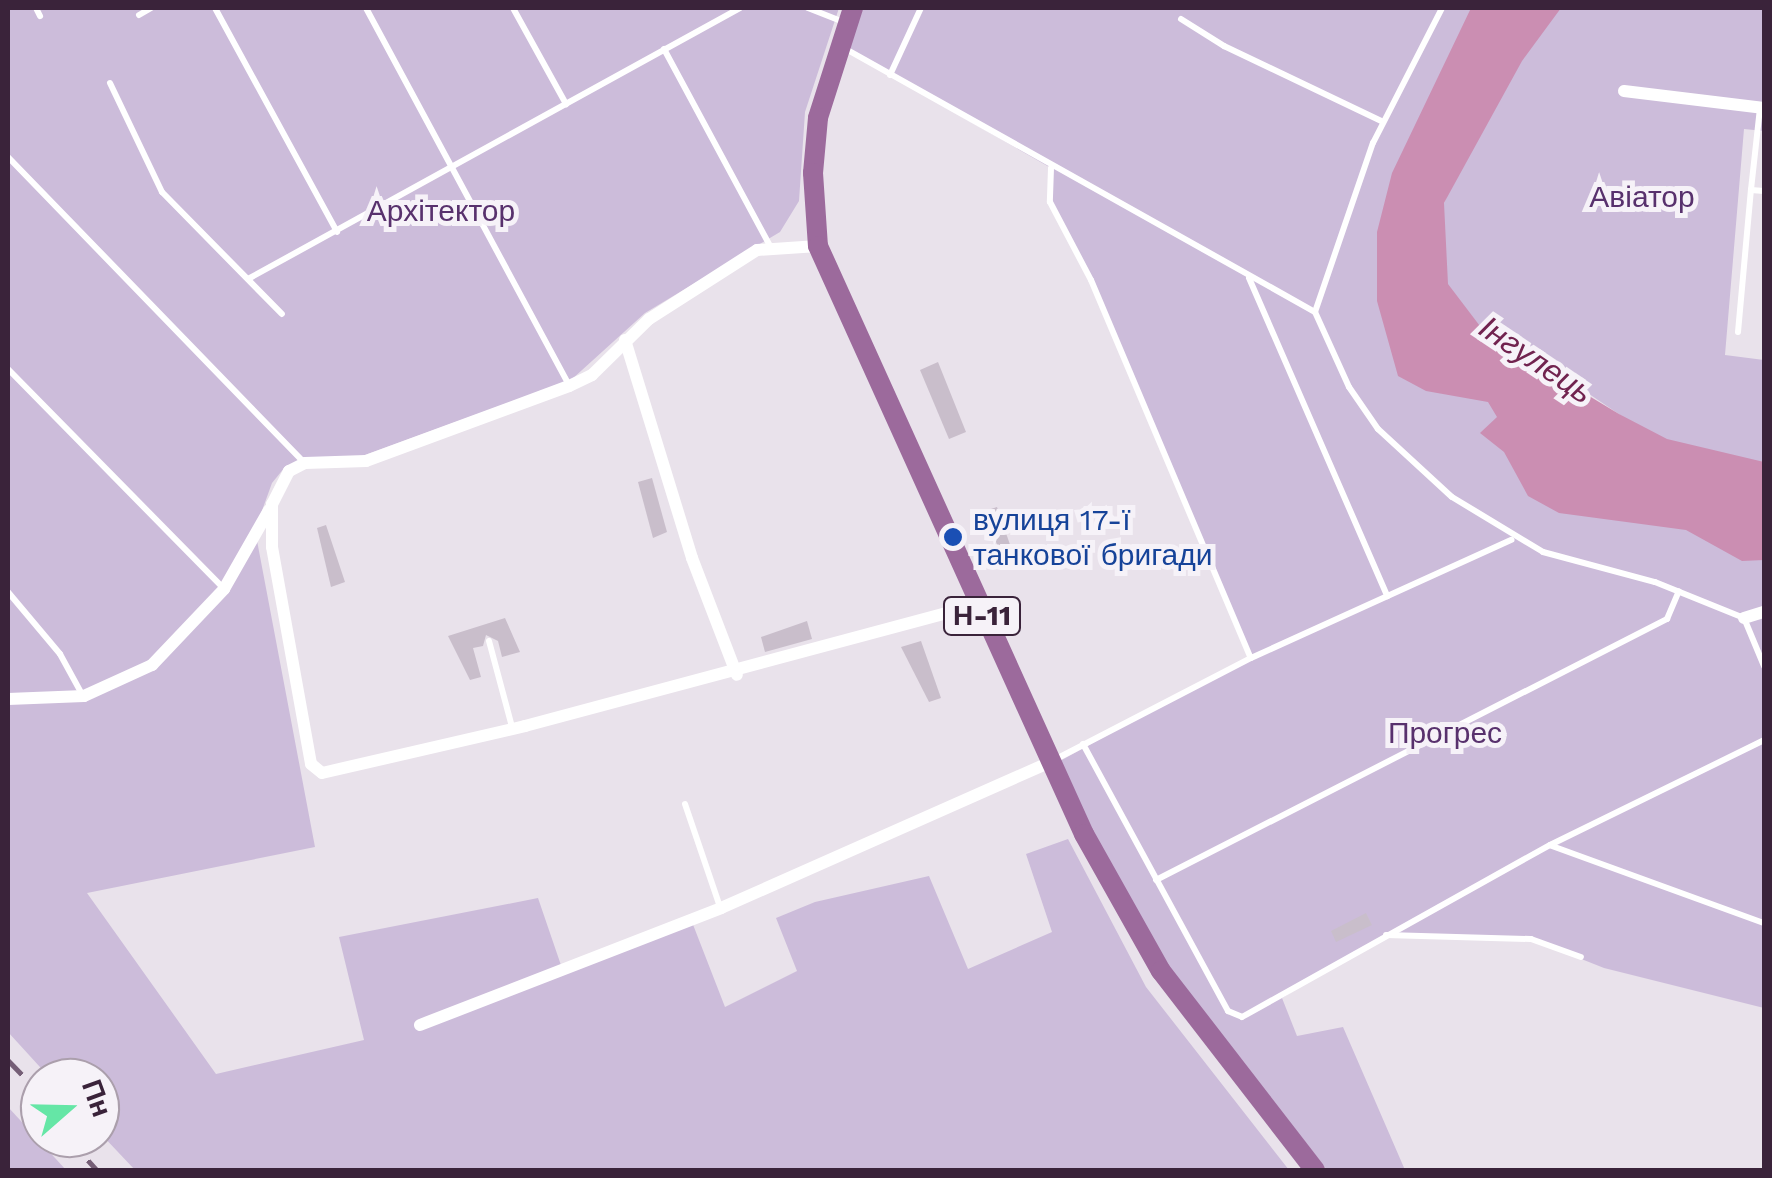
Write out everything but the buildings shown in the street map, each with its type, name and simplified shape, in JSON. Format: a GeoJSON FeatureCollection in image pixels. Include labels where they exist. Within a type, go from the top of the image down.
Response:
{"type":"FeatureCollection","features":[{"type":"Feature","properties":{"kind":"main road","name":"Н-11"},"geometry":{"type":"LineString","coordinates":[[850,15],[818,118],[813,172],[818,246],[1048,763],[1161,971],[1314,1170]]}},
{"type":"Feature","properties":{"kind":"street"},"geometry":{"type":"LineString","coordinates":[[1624,91],[1762,108]]}},
{"type":"Feature","properties":{"kind":"street"},"geometry":{"type":"LineString","coordinates":[[8,699],[84,696],[152,665],[224,589],[289,472],[305,463],[366,461],[569,386],[592,375],[625,340],[770,246],[818,246]]}},
{"type":"Feature","properties":{"kind":"street"},"geometry":{"type":"LineString","coordinates":[[625,340],[692,558],[737,675]]}},
{"type":"Feature","properties":{"kind":"street"},"geometry":{"type":"LineString","coordinates":[[272,504],[272,547],[311,764],[322,774],[737,675],[978,605]]}},
{"type":"Feature","properties":{"kind":"street"},"geometry":{"type":"LineString","coordinates":[[1744,618],[1764,612]]}},
{"type":"Feature","properties":{"kind":"street"},"geometry":{"type":"LineString","coordinates":[[420,1025],[720,908],[1048,763]]}},
{"type":"Feature","properties":{"kind":"lane"},"geometry":{"type":"LineString","coordinates":[[139,15],[151,8]]}},
{"type":"Feature","properties":{"kind":"lane"},"geometry":{"type":"LineString","coordinates":[[214,8],[338,232]]}},
{"type":"Feature","properties":{"kind":"lane"},"geometry":{"type":"LineString","coordinates":[[366,8],[569,386]]}},
{"type":"Feature","properties":{"kind":"lane"},"geometry":{"type":"LineString","coordinates":[[513,8],[566,104]]}},
{"type":"Feature","properties":{"kind":"lane"},"geometry":{"type":"LineString","coordinates":[[248,279],[740,8]]}},
{"type":"Feature","properties":{"kind":"lane"},"geometry":{"type":"LineString","coordinates":[[808,8],[850,15]]}},
{"type":"Feature","properties":{"kind":"lane"},"geometry":{"type":"LineString","coordinates":[[890,75],[920,8]]}},
{"type":"Feature","properties":{"kind":"lane"},"geometry":{"type":"LineString","coordinates":[[1315,312],[1384,122],[1442,8]]}},
{"type":"Feature","properties":{"kind":"lane"},"geometry":{"type":"LineString","coordinates":[[1180,19],[1224,46],[1384,122]]}},
{"type":"Feature","properties":{"kind":"lane"},"geometry":{"type":"LineString","coordinates":[[839,44],[1051,168],[1315,312],[1349,387],[1409,462],[1512,539],[1679,591],[1744,618],[1764,666]]}},
{"type":"Feature","properties":{"kind":"lane"},"geometry":{"type":"LineString","coordinates":[[664,49],[770,246]]}},
{"type":"Feature","properties":{"kind":"lane"},"geometry":{"type":"LineString","coordinates":[[110,83],[162,192],[282,314]]}},
{"type":"Feature","properties":{"kind":"lane"},"geometry":{"type":"LineString","coordinates":[[1738,332],[1762,108]]}},
{"type":"Feature","properties":{"kind":"lane"},"geometry":{"type":"LineString","coordinates":[[8,157],[305,463]]}},
{"type":"Feature","properties":{"kind":"lane"},"geometry":{"type":"LineString","coordinates":[[1051,168],[1050,202],[1091,280],[1250,658]]}},
{"type":"Feature","properties":{"kind":"lane"},"geometry":{"type":"LineString","coordinates":[[1752,190],[1764,191]]}},
{"type":"Feature","properties":{"kind":"lane"},"geometry":{"type":"LineString","coordinates":[[1248,276],[1387,596]]}},
{"type":"Feature","properties":{"kind":"lane"},"geometry":{"type":"LineString","coordinates":[[8,369],[224,589]]}},
{"type":"Feature","properties":{"kind":"lane"},"geometry":{"type":"LineString","coordinates":[[1048,763],[1250,658],[1512,539]]}},
{"type":"Feature","properties":{"kind":"lane"},"geometry":{"type":"LineString","coordinates":[[1156,880],[1667,620],[1679,591]]}},
{"type":"Feature","properties":{"kind":"lane"},"geometry":{"type":"LineString","coordinates":[[8,592],[60,654],[84,696]]}},
{"type":"Feature","properties":{"kind":"lane"},"geometry":{"type":"LineString","coordinates":[[489,642],[512,729]]}},
{"type":"Feature","properties":{"kind":"lane"},"geometry":{"type":"LineString","coordinates":[[1083,744],[1235,1016],[1282,998],[1385,935],[1550,845],[1764,740]]}},
{"type":"Feature","properties":{"kind":"lane"},"geometry":{"type":"LineString","coordinates":[[684,804],[720,908]]}},
{"type":"Feature","properties":{"kind":"lane"},"geometry":{"type":"LineString","coordinates":[[1550,845],[1764,922]]}},
{"type":"Feature","properties":{"kind":"lane"},"geometry":{"type":"LineString","coordinates":[[1385,935],[1531,939],[1581,957]]}},
{"type":"Feature","properties":{"kind":"green space","name":"Архітектор"},"geometry":{"type":"Polygon","coordinates":[[[8,8],[839,8],[805,112],[799,201],[780,232],[645,313],[571,380],[362,456],[285,467],[272,483],[255,530],[315,847],[87,893],[216,1074],[364,1040],[339,937],[538,898],[564,974],[692,922],[725,1007],[797,971],[776,918],[815,902],[929,876],[968,969],[1052,932],[1026,854],[1068,839],[1146,987],[1289,1170],[135,1170],[120,1154],[120,1058],[32,1058],[8,1032],[8,8]]]}},
{"type":"Feature","properties":{"kind":"green space","name":"Прогрес"},"geometry":{"type":"Polygon","coordinates":[[[863,8],[1478,8],[1383,264],[1764,538],[1764,1008],[1604,968],[1531,939],[1385,935],[1282,998],[1297,1036],[1343,1027],[1405,1170],[1327,1170],[1169,967],[1059,776],[1060,761],[1250,657],[1091,280],[1050,202],[1051,168],[847,51],[863,8]]]}},
{"type":"Feature","properties":{"kind":"green space","name":"Авіатор"},"geometry":{"type":"Polygon","coordinates":[[[1551,8],[1764,8],[1764,131],[1744,129],[1725,355],[1764,360],[1764,471],[1678,454],[1555,371],[1502,346],[1472,320],[1465,326],[1433,255],[1444,203],[1475,133],[1551,8]]]}},
{"type":"Feature","properties":{"kind":"green space"},"geometry":{"type":"Polygon","coordinates":[[[8,1107],[20,1120],[20,1158],[55,1158],[66,1170],[8,1170],[8,1107]]]}},
{"type":"Feature","properties":{"kind":"shaded area"},"geometry":{"type":"Polygon","coordinates":[[[1471,8],[1561,8],[1522,61],[1444,203],[1448,284],[1486,334],[1619,414],[1667,439],[1764,462],[1764,560],[1742,561],[1686,530],[1559,513],[1528,496],[1504,452],[1480,433],[1497,417],[1488,402],[1426,391],[1398,376],[1377,301],[1377,232],[1392,173],[1471,8]]]}},
{"type":"Feature","properties":{"kind":"railway"},"geometry":{"type":"LineString","coordinates":[[8,1060],[20,1072]]}},
{"type":"Feature","properties":{"kind":"railway"},"geometry":{"type":"LineString","coordinates":[[86,1158],[97,1170]]}},
{"type":"Feature","properties":{"kind":"place","name":"вулиця 17-ї танкової бригади"},"geometry":{"type":"Point","coordinates":[953,537]}},
{"type":"Feature","properties":{"kind":"water label","name":"Інгулець"},"geometry":{"type":"Point","coordinates":[1536,360]}}]}
